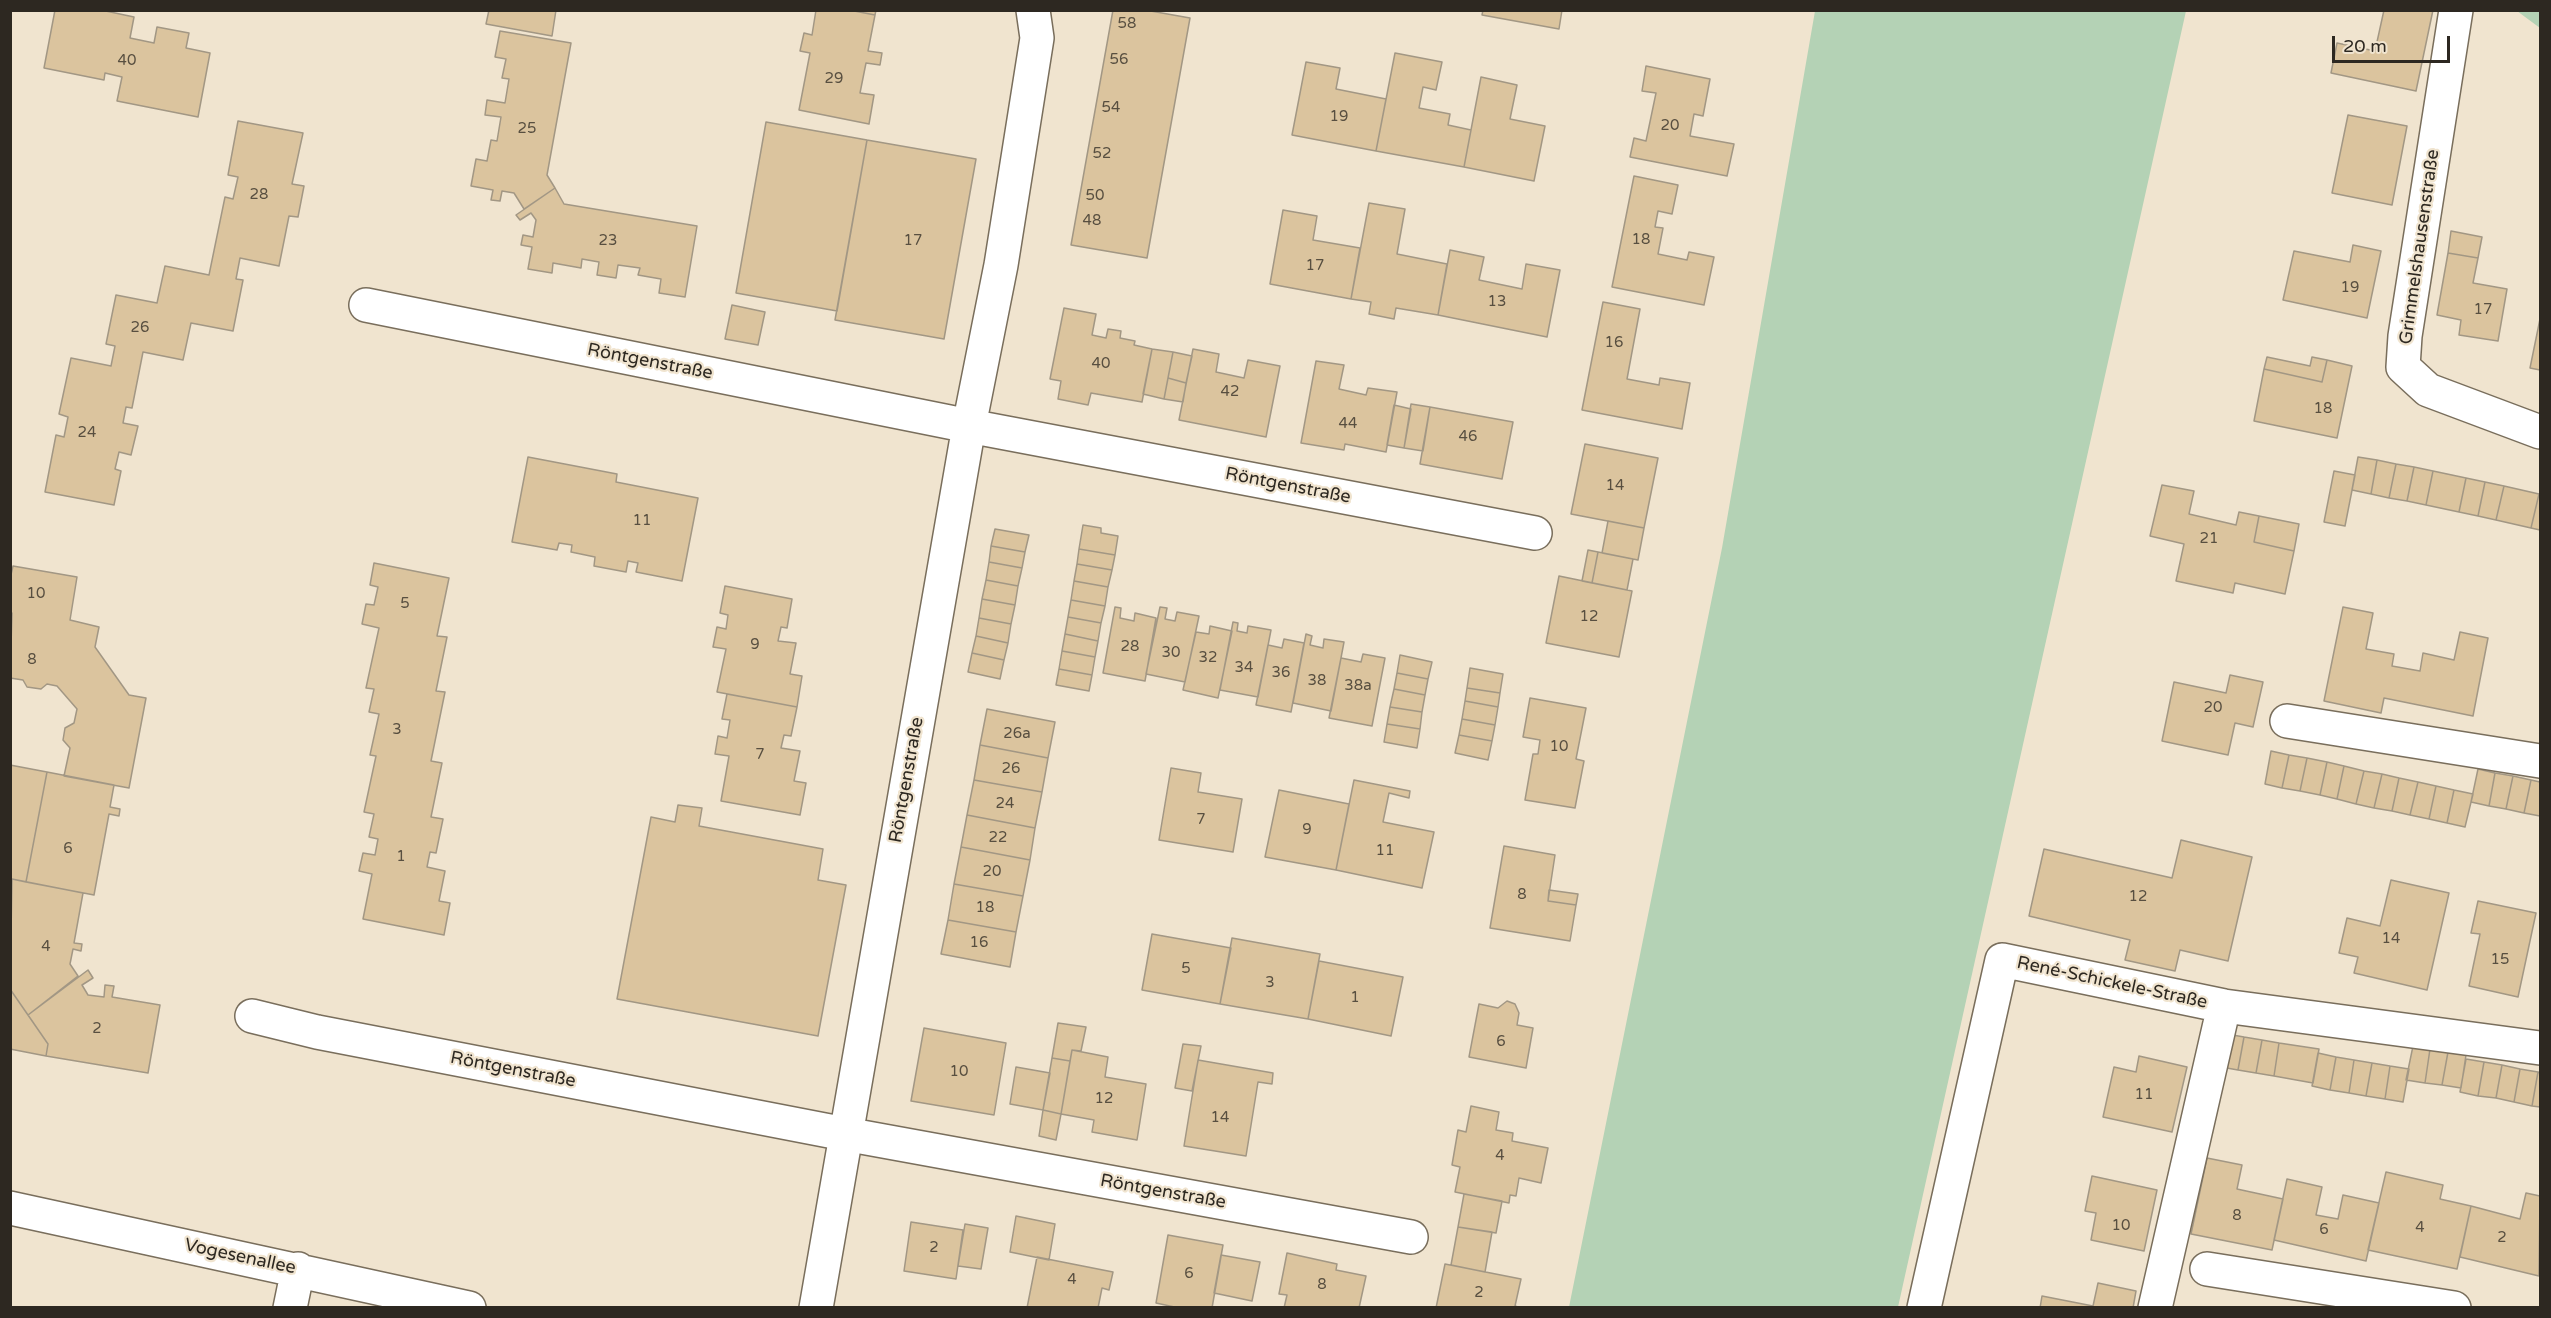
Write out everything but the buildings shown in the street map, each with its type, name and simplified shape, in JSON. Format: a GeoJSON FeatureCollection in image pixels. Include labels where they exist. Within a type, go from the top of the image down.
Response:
{"type":"FeatureCollection","features":[{"type":"Feature","properties":{"kind":"street","name":"Röntgenstraße"},"geometry":{"type":"LineString","coordinates":[[816,1308],[969,426],[1001,265],[1037,38],[1033,10]]}},
{"type":"Feature","properties":{"kind":"street","name":"Grimmelshausenstraße"},"geometry":{"type":"LineString","coordinates":[[2456,10],[2405,336],[2403,367],[2428,390],[2541,432]]}},
{"type":"Feature","properties":{"kind":"street","name":"Röntgenstraße"},"geometry":{"type":"LineString","coordinates":[[366,305],[969,426],[1535,533]]}},
{"type":"Feature","properties":{"kind":"street"},"geometry":{"type":"LineString","coordinates":[[2287,721],[2541,761]]}},
{"type":"Feature","properties":{"kind":"street","name":"René-Schickele-Straße"},"geometry":{"type":"LineString","coordinates":[[1924,1308],[2002,960],[2224,1006],[2541,1048]]}},
{"type":"Feature","properties":{"kind":"street"},"geometry":{"type":"LineString","coordinates":[[2155,1308],[2224,1006]]}},
{"type":"Feature","properties":{"kind":"street","name":"Röntgenstraße"},"geometry":{"type":"LineString","coordinates":[[252,1016],[316,1032],[845,1134],[1411,1237]]}},
{"type":"Feature","properties":{"kind":"street","name":"Vogesenallee"},"geometry":{"type":"LineString","coordinates":[[10,1208],[469,1308]]}},
{"type":"Feature","properties":{"kind":"street"},"geometry":{"type":"LineString","coordinates":[[290,1308],[298,1269]]}},
{"type":"Feature","properties":{"kind":"street"},"geometry":{"type":"LineString","coordinates":[[2207,1269],[2454,1308]]}},
{"type":"Feature","properties":{"kind":"green space"},"geometry":{"type":"Polygon","coordinates":[[[1815,11],[2186,11],[1898,1307],[1569,1307],[1722,548],[1815,11]]]}},
{"type":"Feature","properties":{"kind":"green space"},"geometry":{"type":"Polygon","coordinates":[[[2517,11],[2540,11],[2540,28],[2517,11]]]}}]}
